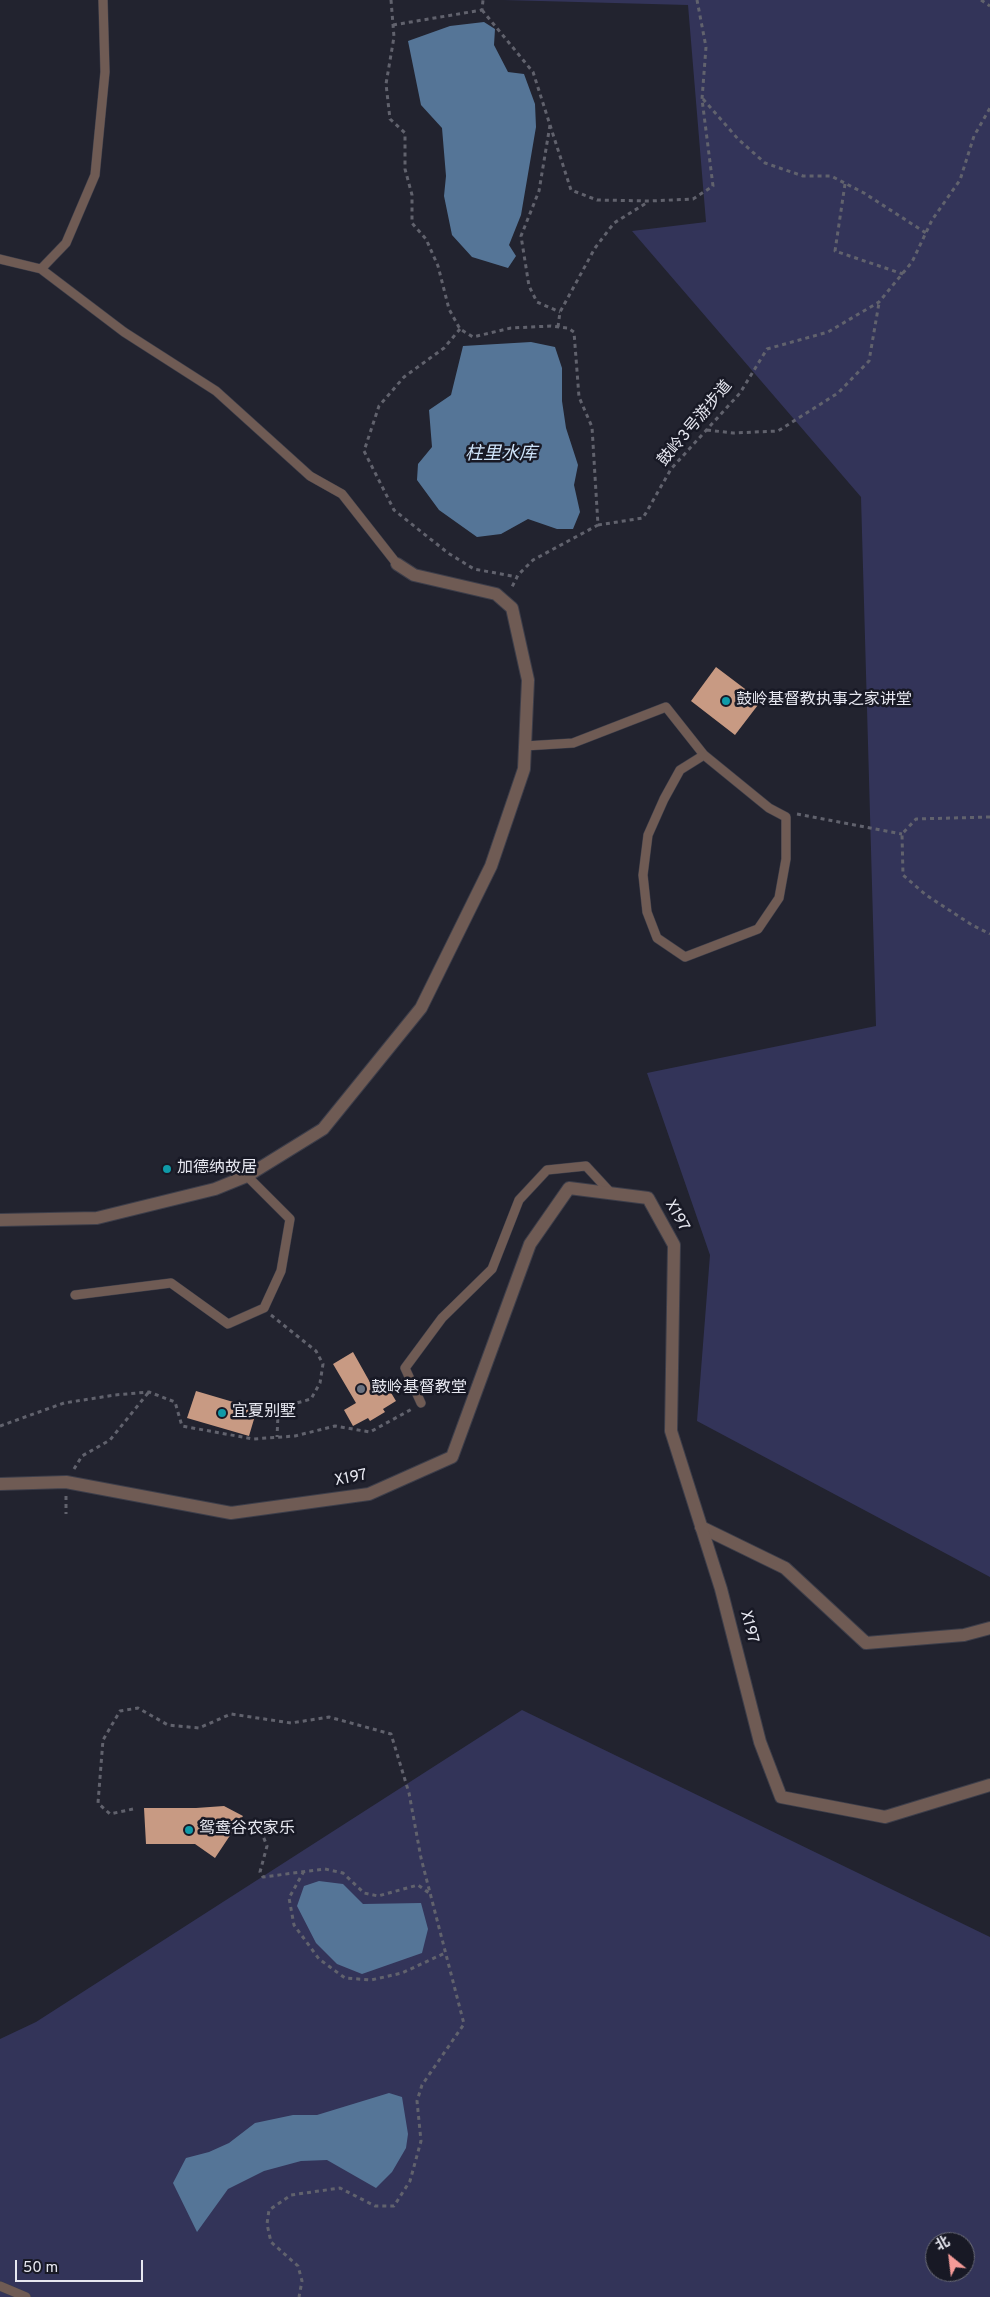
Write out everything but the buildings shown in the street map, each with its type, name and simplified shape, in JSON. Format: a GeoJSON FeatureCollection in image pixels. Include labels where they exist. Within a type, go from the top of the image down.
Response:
{"type":"FeatureCollection","features":[{"type":"Feature","properties":{"kind":"street"},"geometry":{"type":"LineString","coordinates":[[0,1220],[98,1218],[215,1189],[247,1176],[323,1129],[421,1008],[491,866],[524,769],[528,680],[512,608],[496,594],[414,575],[397,564]]}},
{"type":"Feature","properties":{"kind":"street","name":"X197"},"geometry":{"type":"LineString","coordinates":[[0,1484],[66,1482],[231,1513],[369,1494],[452,1458],[530,1244],[569,1188],[648,1198],[674,1245],[671,1431],[721,1588],[760,1742],[781,1797],[885,1817],[990,1785]]}},
{"type":"Feature","properties":{"kind":"street"},"geometry":{"type":"LineString","coordinates":[[701,1527],[785,1568],[866,1643],[964,1635],[990,1628]]}},
{"type":"Feature","properties":{"kind":"lane"},"geometry":{"type":"LineString","coordinates":[[41,269],[66,243],[95,175],[106,72],[103,0]]}},
{"type":"Feature","properties":{"kind":"lane"},"geometry":{"type":"LineString","coordinates":[[0,260],[41,269],[124,332],[216,391],[310,476],[342,494],[397,564]]}},
{"type":"Feature","properties":{"kind":"lane"},"geometry":{"type":"LineString","coordinates":[[525,746],[574,743],[666,707],[704,755],[769,808],[786,817],[786,859],[779,898],[758,929],[685,957],[656,938],[647,912],[643,875],[648,835],[680,770],[704,755]]}},
{"type":"Feature","properties":{"kind":"lane"},"geometry":{"type":"LineString","coordinates":[[421,1403],[405,1368],[442,1318],[492,1269],[519,1200],[547,1170],[586,1166],[611,1194]]}},
{"type":"Feature","properties":{"kind":"lane"},"geometry":{"type":"LineString","coordinates":[[74,1295],[171,1283],[228,1324],[264,1308],[281,1271],[290,1219],[247,1176]]}},
{"type":"Feature","properties":{"kind":"lane"},"geometry":{"type":"LineString","coordinates":[[0,2286],[26,2297]]}},
{"type":"Feature","properties":{"kind":"path"},"geometry":{"type":"LineString","coordinates":[[391,0],[393,25],[387,93],[390,118],[405,133],[405,168],[412,196],[412,223],[426,239],[438,266],[449,309],[460,329],[473,337],[511,328],[558,327],[568,328],[574,332],[579,397],[592,427],[598,525],[533,560],[517,577],[505,602]]}},
{"type":"Feature","properties":{"kind":"path"},"geometry":{"type":"LineString","coordinates":[[483,0],[482,10],[533,72],[571,190],[597,200],[650,201],[694,198],[712,186],[702,99],[706,47],[697,0]]}},
{"type":"Feature","properties":{"kind":"path"},"geometry":{"type":"LineString","coordinates":[[981,0],[990,6]]}},
{"type":"Feature","properties":{"kind":"path"},"geometry":{"type":"LineString","coordinates":[[393,25],[482,10]]}},
{"type":"Feature","properties":{"kind":"path"},"geometry":{"type":"LineString","coordinates":[[702,99],[738,139],[765,162],[803,176],[831,176],[864,193],[926,233]]}},
{"type":"Feature","properties":{"kind":"path","name":"鼓岭3号游步道"},"geometry":{"type":"LineString","coordinates":[[598,525],[643,518],[671,470],[740,393],[767,349],[828,332],[879,302],[912,262],[932,220],[960,180],[974,136],[990,108]]}},
{"type":"Feature","properties":{"kind":"path"},"geometry":{"type":"LineString","coordinates":[[550,125],[539,191],[521,236],[529,286],[537,302],[560,312]]}},
{"type":"Feature","properties":{"kind":"path"},"geometry":{"type":"LineString","coordinates":[[845,184],[835,251],[903,274]]}},
{"type":"Feature","properties":{"kind":"path"},"geometry":{"type":"LineString","coordinates":[[558,327],[560,312],[595,248],[614,223],[650,201]]}},
{"type":"Feature","properties":{"kind":"path"},"geometry":{"type":"LineString","coordinates":[[706,430],[733,433],[778,431],[838,393],[869,361],[879,302]]}},
{"type":"Feature","properties":{"kind":"path"},"geometry":{"type":"LineString","coordinates":[[460,329],[444,348],[404,377],[379,406],[364,451],[394,510],[448,553],[474,569],[517,577]]}},
{"type":"Feature","properties":{"kind":"path"},"geometry":{"type":"LineString","coordinates":[[786,817],[801,813],[902,834]]}},
{"type":"Feature","properties":{"kind":"path"},"geometry":{"type":"LineString","coordinates":[[990,817],[916,819],[902,834],[903,875],[926,895],[972,925],[990,934]]}},
{"type":"Feature","properties":{"kind":"path"},"geometry":{"type":"LineString","coordinates":[[264,1308],[316,1351],[323,1364],[320,1383],[311,1398],[286,1406],[278,1415],[278,1437]]}},
{"type":"Feature","properties":{"kind":"path"},"geometry":{"type":"LineString","coordinates":[[0,1426],[64,1403],[149,1392],[175,1402],[182,1426],[253,1439],[295,1436],[335,1426],[370,1432],[421,1403]]}},
{"type":"Feature","properties":{"kind":"path"},"geometry":{"type":"LineString","coordinates":[[66,1514],[66,1482],[82,1456],[110,1440],[149,1392]]}},
{"type":"Feature","properties":{"kind":"path"},"geometry":{"type":"LineString","coordinates":[[133,1809],[110,1814],[98,1803],[104,1740],[120,1711],[138,1708],[168,1725],[199,1728],[230,1714],[292,1723],[329,1717],[391,1734],[409,1793],[429,1894],[464,2024],[422,2084],[417,2101],[421,2141],[410,2181],[394,2206],[374,2206],[340,2188],[291,2195],[270,2210],[267,2224],[271,2242],[298,2266],[302,2281],[299,2297]]}},
{"type":"Feature","properties":{"kind":"path"},"geometry":{"type":"LineString","coordinates":[[247,1821],[263,1836],[267,1846],[260,1872],[263,1877],[278,1877],[304,1870],[324,1869],[343,1873],[364,1893],[378,1896],[418,1885],[429,1894]]}},
{"type":"Feature","properties":{"kind":"path"},"geometry":{"type":"LineString","coordinates":[[304,1870],[289,1898],[294,1925],[319,1959],[346,1978],[371,1980],[402,1973],[445,1953]]}},
{"type":"Feature","properties":{"kind":"shaded area"},"geometry":{"type":"Polygon","coordinates":[[[503,0],[990,0],[990,1577],[697,1421],[710,1255],[647,1073],[876,1026],[861,497],[632,231],[706,222],[688,5],[503,0]]]}},
{"type":"Feature","properties":{"kind":"shaded area"},"geometry":{"type":"Polygon","coordinates":[[[522,1710],[990,1937],[990,2297],[0,2297],[0,2039],[36,2022],[522,1710]]]}},
{"type":"Feature","properties":{"kind":"water"},"geometry":{"type":"Polygon","coordinates":[[[484,22],[495,29],[494,45],[508,72],[524,74],[535,104],[536,127],[521,215],[509,245],[516,256],[508,268],[472,257],[452,235],[444,196],[446,176],[442,128],[421,105],[408,41],[450,26],[484,22]]]}},
{"type":"Feature","properties":{"kind":"water","name":"柱里水库"},"geometry":{"type":"Polygon","coordinates":[[[531,342],[555,347],[562,368],[562,401],[566,428],[578,465],[574,485],[580,512],[573,529],[557,529],[528,519],[501,534],[477,537],[439,510],[417,480],[418,464],[432,447],[429,410],[451,395],[463,346],[531,342]]]}},
{"type":"Feature","properties":{"kind":"water"},"geometry":{"type":"Polygon","coordinates":[[[319,1881],[343,1884],[363,1904],[421,1903],[428,1929],[422,1953],[362,1974],[337,1964],[316,1943],[297,1906],[304,1886],[319,1881]]]}},
{"type":"Feature","properties":{"kind":"water"},"geometry":{"type":"Polygon","coordinates":[[[389,2093],[402,2097],[408,2134],[406,2148],[392,2172],[376,2188],[327,2160],[301,2161],[264,2171],[228,2189],[197,2232],[173,2183],[186,2158],[209,2152],[229,2143],[255,2123],[293,2115],[317,2115],[389,2093]]]}},
{"type":"Feature","properties":{"kind":"place","name":"鼓岭基督教执事之家讲堂"},"geometry":{"type":"Point","coordinates":[726,701]}},
{"type":"Feature","properties":{"kind":"place","name":"加德纳故居"},"geometry":{"type":"Point","coordinates":[167,1169]}},
{"type":"Feature","properties":{"kind":"place","name":"鼓岭基督教堂"},"geometry":{"type":"Point","coordinates":[361,1389]}},
{"type":"Feature","properties":{"kind":"place","name":"宜夏别墅"},"geometry":{"type":"Point","coordinates":[222,1413]}},
{"type":"Feature","properties":{"kind":"place","name":"鸳鸯谷农家乐"},"geometry":{"type":"Point","coordinates":[189,1830]}}]}
